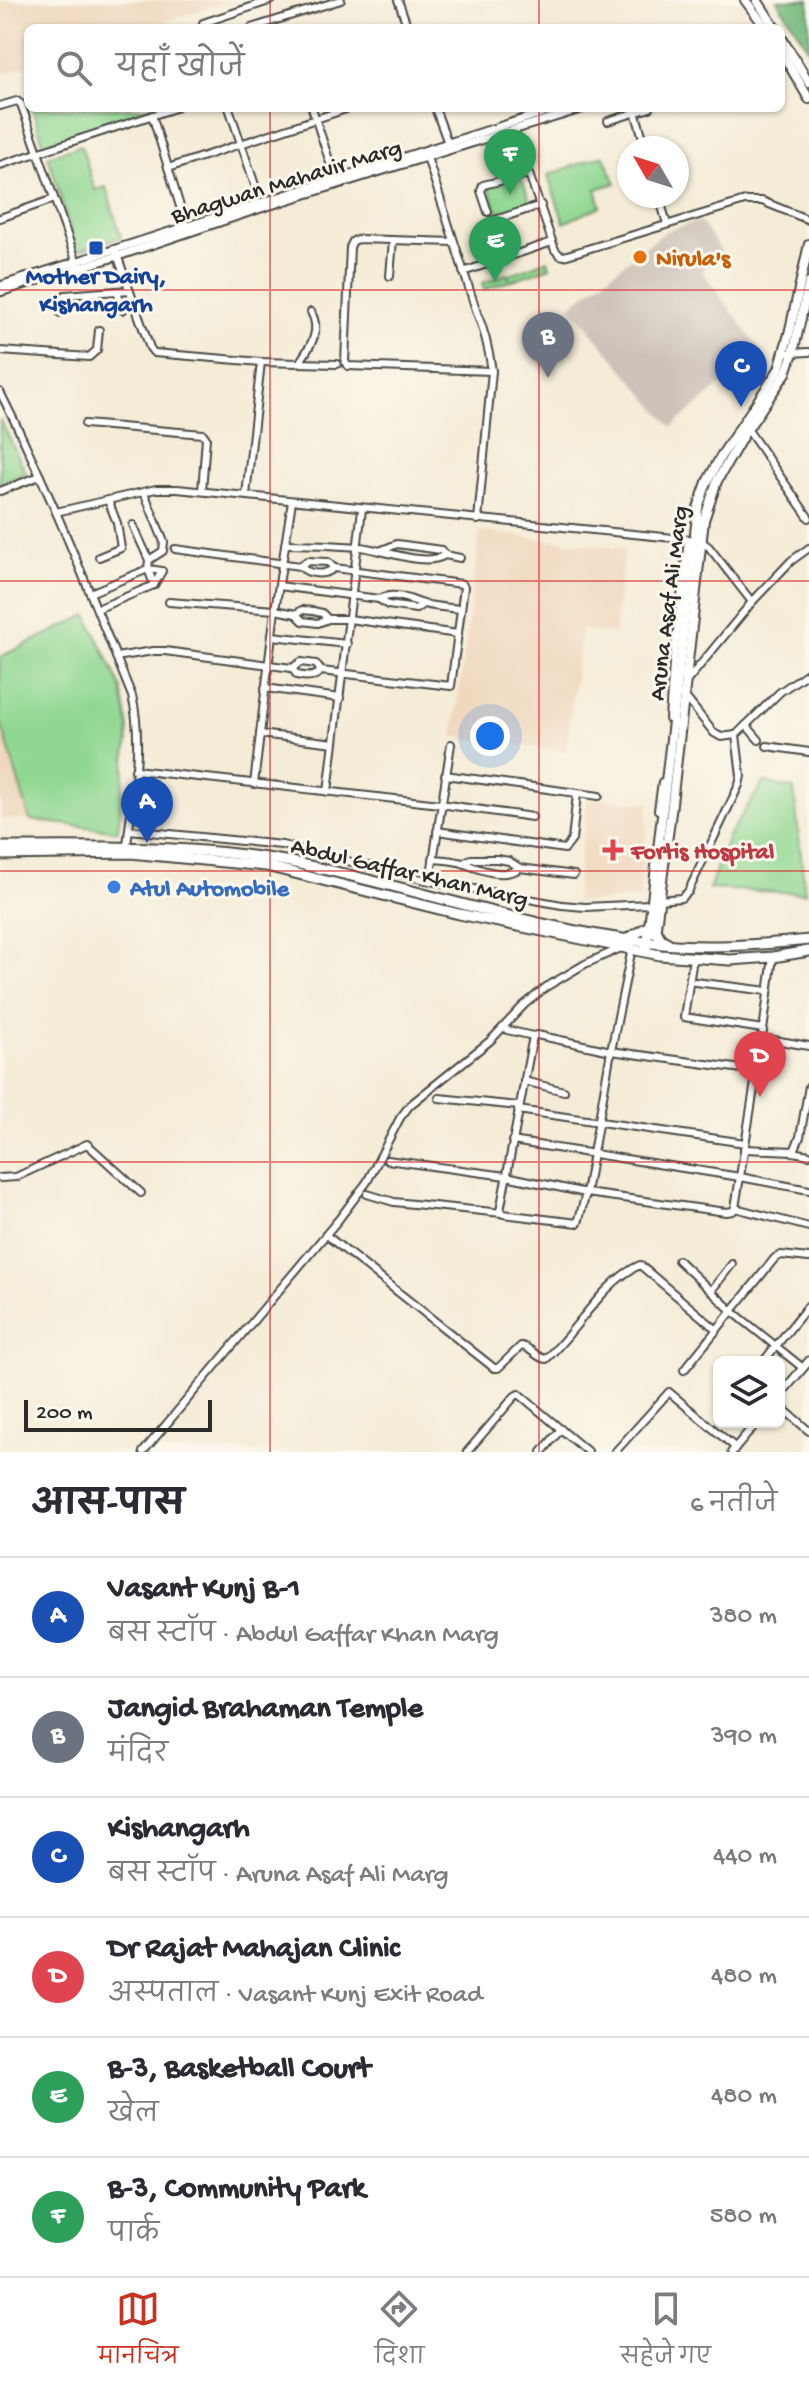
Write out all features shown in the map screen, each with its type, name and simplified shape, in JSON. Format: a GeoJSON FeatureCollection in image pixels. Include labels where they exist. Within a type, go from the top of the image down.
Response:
{"type":"FeatureCollection","features":[{"type":"Feature","properties":{"kind":"main road"},"geometry":{"type":"LineString","coordinates":[[745,0],[765,24]]}},
{"type":"Feature","properties":{"kind":"main road"},"geometry":{"type":"LineString","coordinates":[[757,0],[766,24]]}},
{"type":"Feature","properties":{"kind":"main road"},"geometry":{"type":"LineString","coordinates":[[785,44],[809,82]]}},
{"type":"Feature","properties":{"kind":"main road"},"geometry":{"type":"LineString","coordinates":[[785,58],[809,99]]}},
{"type":"Feature","properties":{"kind":"main road","name":"Aruna Asaf Ali Marg"},"geometry":{"type":"LineString","coordinates":[[652,949],[698,508],[721,456],[789,353],[809,244]]}},
{"type":"Feature","properties":{"kind":"main road","name":"Aruna Asaf Ali Marg"},"geometry":{"type":"LineString","coordinates":[[655,902],[671,812],[694,540],[731,455],[782,380],[809,283]]}},
{"type":"Feature","properties":{"kind":"main road","name":"Abdul Gaffar Khan Marg"},"geometry":{"type":"LineString","coordinates":[[0,847],[127,846],[280,860],[628,944]]}},
{"type":"Feature","properties":{"kind":"main road","name":"Abdul Gaffar Khan Marg"},"geometry":{"type":"LineString","coordinates":[[0,855],[130,853],[258,865],[459,914],[628,944]]}},
{"type":"Feature","properties":{"kind":"main road"},"geometry":{"type":"LineString","coordinates":[[628,944],[652,927],[661,939],[675,945]]}},
{"type":"Feature","properties":{"kind":"main road"},"geometry":{"type":"LineString","coordinates":[[652,949],[675,945],[758,945],[809,940]]}},
{"type":"Feature","properties":{"kind":"main road"},"geometry":{"type":"LineString","coordinates":[[628,944],[693,958],[730,960],[809,951]]}},
{"type":"Feature","properties":{"kind":"street"},"geometry":{"type":"LineString","coordinates":[[203,24],[272,0]]}},
{"type":"Feature","properties":{"kind":"street"},"geometry":{"type":"LineString","coordinates":[[264,24],[341,0]]}},
{"type":"Feature","properties":{"kind":"street"},"geometry":{"type":"LineString","coordinates":[[398,0],[407,24]]}},
{"type":"Feature","properties":{"kind":"street"},"geometry":{"type":"LineString","coordinates":[[284,18],[286,24]]}},
{"type":"Feature","properties":{"kind":"street"},"geometry":{"type":"LineString","coordinates":[[0,106],[15,101],[21,104],[77,264]]}},
{"type":"Feature","properties":{"kind":"street"},"geometry":{"type":"LineString","coordinates":[[0,165],[162,112]]}},
{"type":"Feature","properties":{"kind":"street"},"geometry":{"type":"LineString","coordinates":[[230,112],[256,188]]}},
{"type":"Feature","properties":{"kind":"street"},"geometry":{"type":"LineString","coordinates":[[313,112],[336,181]]}},
{"type":"Feature","properties":{"kind":"street"},"geometry":{"type":"LineString","coordinates":[[168,168],[337,112]]}},
{"type":"Feature","properties":{"kind":"street"},"geometry":{"type":"LineString","coordinates":[[436,112],[449,146]]}},
{"type":"Feature","properties":{"kind":"street","name":"Bhagwan Mahavir Marg"},"geometry":{"type":"LineString","coordinates":[[116,252],[186,226],[426,154],[553,112]]}},
{"type":"Feature","properties":{"kind":"street"},"geometry":{"type":"LineString","coordinates":[[608,121],[630,112]]}},
{"type":"Feature","properties":{"kind":"street"},"geometry":{"type":"LineString","coordinates":[[636,112],[643,136]]}},
{"type":"Feature","properties":{"kind":"street"},"geometry":{"type":"LineString","coordinates":[[152,115],[186,226]]}},
{"type":"Feature","properties":{"kind":"street"},"geometry":{"type":"LineString","coordinates":[[426,154],[485,335],[492,371],[478,520]]}},
{"type":"Feature","properties":{"kind":"street"},"geometry":{"type":"LineString","coordinates":[[488,212],[482,186],[525,173],[530,176],[557,253],[564,256],[745,201],[756,200],[809,220]]}},
{"type":"Feature","properties":{"kind":"street","name":"Bhagwan Mahavir Marg"},"geometry":{"type":"LineString","coordinates":[[0,289],[336,181]]}},
{"type":"Feature","properties":{"kind":"street"},"geometry":{"type":"LineString","coordinates":[[0,218],[54,199]]}},
{"type":"Feature","properties":{"kind":"street"},"geometry":{"type":"LineString","coordinates":[[492,221],[541,205]]}},
{"type":"Feature","properties":{"kind":"street"},"geometry":{"type":"LineString","coordinates":[[662,208],[667,224]]}},
{"type":"Feature","properties":{"kind":"street"},"geometry":{"type":"LineString","coordinates":[[454,242],[359,239],[351,244],[345,364],[492,371]]}},
{"type":"Feature","properties":{"kind":"street"},"geometry":{"type":"LineString","coordinates":[[390,276],[393,240]]}},
{"type":"Feature","properties":{"kind":"street"},"geometry":{"type":"LineString","coordinates":[[463,272],[552,242]]}},
{"type":"Feature","properties":{"kind":"street"},"geometry":{"type":"LineString","coordinates":[[116,252],[154,353],[261,362],[337,364]]}},
{"type":"Feature","properties":{"kind":"street"},"geometry":{"type":"LineString","coordinates":[[60,313],[60,302],[65,295],[129,290]]}},
{"type":"Feature","properties":{"kind":"street"},"geometry":{"type":"LineString","coordinates":[[117,291],[123,310]]}},
{"type":"Feature","properties":{"kind":"street"},"geometry":{"type":"LineString","coordinates":[[299,363],[311,346],[315,332],[316,321],[311,312]]}},
{"type":"Feature","properties":{"kind":"street"},"geometry":{"type":"LineString","coordinates":[[0,351],[89,357],[97,350],[99,330]]}},
{"type":"Feature","properties":{"kind":"street"},"geometry":{"type":"LineString","coordinates":[[789,353],[809,352]]}},
{"type":"Feature","properties":{"kind":"street"},"geometry":{"type":"LineString","coordinates":[[246,495],[261,362]]}},
{"type":"Feature","properties":{"kind":"street"},"geometry":{"type":"LineString","coordinates":[[0,392],[56,512],[135,707],[135,770],[127,846]]}},
{"type":"Feature","properties":{"kind":"street"},"geometry":{"type":"LineString","coordinates":[[85,424],[203,434],[206,438],[202,491]]}},
{"type":"Feature","properties":{"kind":"street"},"geometry":{"type":"LineString","coordinates":[[748,430],[809,518]]}},
{"type":"Feature","properties":{"kind":"street"},"geometry":{"type":"LineString","coordinates":[[0,491],[40,476]]}},
{"type":"Feature","properties":{"kind":"street"},"geometry":{"type":"LineString","coordinates":[[56,512],[167,488],[694,540],[709,547],[752,602]]}},
{"type":"Feature","properties":{"kind":"street"},"geometry":{"type":"LineString","coordinates":[[144,492],[164,542],[163,551],[149,560]]}},
{"type":"Feature","properties":{"kind":"street"},"geometry":{"type":"LineString","coordinates":[[99,557],[121,548],[117,523],[108,500]]}},
{"type":"Feature","properties":{"kind":"street"},"geometry":{"type":"LineString","coordinates":[[254,784],[281,564],[292,501]]}},
{"type":"Feature","properties":{"kind":"street"},"geometry":{"type":"LineString","coordinates":[[328,792],[362,509]]}},
{"type":"Feature","properties":{"kind":"street"},"geometry":{"type":"LineString","coordinates":[[133,525],[149,560],[148,569],[154,585]]}},
{"type":"Feature","properties":{"kind":"street"},"geometry":{"type":"LineString","coordinates":[[658,810],[667,746],[673,663],[694,540]]}},
{"type":"Feature","properties":{"kind":"street"},"geometry":{"type":"LineString","coordinates":[[285,544],[357,547],[405,557],[438,559],[445,555]]}},
{"type":"Feature","properties":{"kind":"street"},"geometry":{"type":"LineString","coordinates":[[382,550],[397,544],[441,550],[445,555],[460,558]]}},
{"type":"Feature","properties":{"kind":"street"},"geometry":{"type":"LineString","coordinates":[[684,684],[752,602],[791,561],[809,548]]}},
{"type":"Feature","properties":{"kind":"street"},"geometry":{"type":"LineString","coordinates":[[175,549],[300,566],[305,571],[327,573],[334,568]]}},
{"type":"Feature","properties":{"kind":"street"},"geometry":{"type":"LineString","coordinates":[[292,668],[301,676],[312,676],[321,671],[343,672],[451,686],[464,587],[461,583],[334,568],[328,562],[305,562],[300,566]]}},
{"type":"Feature","properties":{"kind":"street"},"geometry":{"type":"LineString","coordinates":[[90,593],[148,569],[162,571],[154,585],[97,609]]}},
{"type":"Feature","properties":{"kind":"street"},"geometry":{"type":"LineString","coordinates":[[279,586],[379,599],[393,596],[461,609]]}},
{"type":"Feature","properties":{"kind":"street"},"geometry":{"type":"LineString","coordinates":[[169,602],[275,610],[296,614],[303,621],[322,623],[328,619],[349,619],[458,634]]}},
{"type":"Feature","properties":{"kind":"street"},"geometry":{"type":"LineString","coordinates":[[296,614],[302,610],[313,611],[322,613],[328,619]]}},
{"type":"Feature","properties":{"kind":"street"},"geometry":{"type":"LineString","coordinates":[[272,636],[347,644]]}},
{"type":"Feature","properties":{"kind":"street"},"geometry":{"type":"LineString","coordinates":[[116,657],[165,651],[292,668],[301,662],[311,663],[321,671]]}},
{"type":"Feature","properties":{"kind":"street"},"geometry":{"type":"LineString","coordinates":[[683,694],[714,733],[721,737],[736,735],[780,692],[809,672]]}},
{"type":"Feature","properties":{"kind":"street"},"geometry":{"type":"LineString","coordinates":[[265,688],[340,698]]}},
{"type":"Feature","properties":{"kind":"street"},"geometry":{"type":"LineString","coordinates":[[746,725],[759,740]]}},
{"type":"Feature","properties":{"kind":"street"},"geometry":{"type":"LineString","coordinates":[[260,734],[334,743]]}},
{"type":"Feature","properties":{"kind":"street"},"geometry":{"type":"LineString","coordinates":[[129,830],[282,845],[430,881],[562,905],[585,907],[681,898],[688,892],[739,785],[741,776],[736,735]]}},
{"type":"Feature","properties":{"kind":"street"},"geometry":{"type":"LineString","coordinates":[[430,881],[451,744]]}},
{"type":"Feature","properties":{"kind":"street"},"geometry":{"type":"LineString","coordinates":[[767,746],[809,752]]}},
{"type":"Feature","properties":{"kind":"street"},"geometry":{"type":"LineString","coordinates":[[135,770],[532,817]]}},
{"type":"Feature","properties":{"kind":"street"},"geometry":{"type":"LineString","coordinates":[[445,775],[599,796]]}},
{"type":"Feature","properties":{"kind":"street"},"geometry":{"type":"LineString","coordinates":[[437,831],[565,849],[572,840],[577,794]]}},
{"type":"Feature","properties":{"kind":"street"},"geometry":{"type":"LineString","coordinates":[[433,859],[504,873],[520,868]]}},
{"type":"Feature","properties":{"kind":"street"},"geometry":{"type":"LineString","coordinates":[[463,863],[471,859],[497,859],[509,861],[520,868],[574,875]]}},
{"type":"Feature","properties":{"kind":"street"},"geometry":{"type":"LineString","coordinates":[[143,1452],[367,1182],[400,1118],[416,1099],[491,1040],[546,987],[628,944],[627,974],[578,1223],[394,1202],[367,1194]]}},
{"type":"Feature","properties":{"kind":"street"},"geometry":{"type":"LineString","coordinates":[[387,1160],[506,1176],[586,1193],[733,1211],[773,957]]}},
{"type":"Feature","properties":{"kind":"street"},"geometry":{"type":"LineString","coordinates":[[693,958],[684,1017],[763,1029]]}},
{"type":"Feature","properties":{"kind":"street"},"geometry":{"type":"LineString","coordinates":[[695,982],[768,991]]}},
{"type":"Feature","properties":{"kind":"street"},"geometry":{"type":"LineString","coordinates":[[507,1030],[611,1051],[757,1071]]}},
{"type":"Feature","properties":{"kind":"street"},"geometry":{"type":"LineString","coordinates":[[502,1213],[512,1141],[533,1036]]}},
{"type":"Feature","properties":{"kind":"street"},"geometry":{"type":"LineString","coordinates":[[762,1038],[809,1046]]}},
{"type":"Feature","properties":{"kind":"street"},"geometry":{"type":"LineString","coordinates":[[524,1081],[564,1091]]}},
{"type":"Feature","properties":{"kind":"street"},"geometry":{"type":"LineString","coordinates":[[791,1152],[798,1143],[806,1120],[809,1086]]}},
{"type":"Feature","properties":{"kind":"street"},"geometry":{"type":"LineString","coordinates":[[439,1098],[809,1155]]}},
{"type":"Feature","properties":{"kind":"street"},"geometry":{"type":"LineString","coordinates":[[512,1141],[809,1190]]}},
{"type":"Feature","properties":{"kind":"street"},"geometry":{"type":"LineString","coordinates":[[0,1178],[16,1177],[87,1144],[141,1193]]}},
{"type":"Feature","properties":{"kind":"street"},"geometry":{"type":"LineString","coordinates":[[735,1208],[809,1227]]}},
{"type":"Feature","properties":{"kind":"street"},"geometry":{"type":"LineString","coordinates":[[326,1235],[494,1368],[498,1368],[521,1346],[546,1359],[598,1300],[628,1271],[640,1265],[717,1330]]}},
{"type":"Feature","properties":{"kind":"street"},"geometry":{"type":"LineString","coordinates":[[684,1370],[778,1256],[809,1258]]}},
{"type":"Feature","properties":{"kind":"street"},"geometry":{"type":"LineString","coordinates":[[678,1260],[732,1311],[803,1368]]}},
{"type":"Feature","properties":{"kind":"street"},"geometry":{"type":"LineString","coordinates":[[711,1291],[732,1264]]}},
{"type":"Feature","properties":{"kind":"street"},"geometry":{"type":"LineString","coordinates":[[768,1356],[809,1305]]}},
{"type":"Feature","properties":{"kind":"street"},"geometry":{"type":"LineString","coordinates":[[785,1389],[809,1361]]}},
{"type":"Feature","properties":{"kind":"street"},"geometry":{"type":"LineString","coordinates":[[615,1452],[669,1392],[734,1450],[752,1428]]}},
{"type":"Feature","properties":{"kind":"street"},"geometry":{"type":"LineString","coordinates":[[467,1452],[519,1394],[588,1452]]}},
{"type":"Feature","properties":{"kind":"street"},"geometry":{"type":"LineString","coordinates":[[785,1410],[809,1431]]}},
{"type":"Feature","properties":{"kind":"street"},"geometry":{"type":"LineString","coordinates":[[542,1452],[561,1429]]}},
{"type":"Feature","properties":{"kind":"street"},"geometry":{"type":"LineString","coordinates":[[149,1444],[158,1452]]}},
{"type":"Feature","properties":{"kind":"shaded area"},"geometry":{"type":"Polygon","coordinates":[[[0,0],[232,0],[158,24],[24,24],[24,67],[0,75],[0,0]]]}},
{"type":"Feature","properties":{"kind":"shaded area"},"geometry":{"type":"Polygon","coordinates":[[[700,221],[722,252],[702,271],[761,351],[672,427],[570,306],[666,231],[700,221]]]}},
{"type":"Feature","properties":{"kind":"shaded area"},"geometry":{"type":"Polygon","coordinates":[[[480,531],[550,540],[549,554],[551,540],[625,549],[614,634],[581,630],[566,751],[453,737],[480,531]]]}},
{"type":"Feature","properties":{"kind":"shaded area"},"geometry":{"type":"Polygon","coordinates":[[[0,719],[30,820],[0,819],[0,719]]]}},
{"type":"Feature","properties":{"kind":"shaded area","name":"Fortis Hospital"},"geometry":{"type":"Polygon","coordinates":[[[587,798],[649,803],[640,898],[575,903],[587,798]]]}},
{"type":"Feature","properties":{"kind":"green space"},"geometry":{"type":"Polygon","coordinates":[[[777,0],[809,0],[809,50],[777,0]]]}},
{"type":"Feature","properties":{"kind":"green space"},"geometry":{"type":"Polygon","coordinates":[[[33,112],[149,112],[44,146],[33,112]]]}},
{"type":"Feature","properties":{"kind":"green space"},"geometry":{"type":"Polygon","coordinates":[[[81,145],[95,190],[106,187],[121,237],[77,251],[48,156],[81,145]]]}},
{"type":"Feature","properties":{"kind":"green space"},"geometry":{"type":"Polygon","coordinates":[[[603,155],[616,183],[596,189],[601,206],[564,223],[548,175],[603,155]]]}},
{"type":"Feature","properties":{"kind":"green space"},"geometry":{"type":"Polygon","coordinates":[[[521,177],[531,203],[498,215],[489,187],[521,177]]]}},
{"type":"Feature","properties":{"kind":"green space"},"geometry":{"type":"Polygon","coordinates":[[[548,260],[550,267],[484,290],[482,283],[507,274],[509,279],[508,275],[548,260]]]}},
{"type":"Feature","properties":{"kind":"green space"},"geometry":{"type":"Polygon","coordinates":[[[0,419],[26,473],[0,484],[0,419]]]}},
{"type":"Feature","properties":{"kind":"green space"},"geometry":{"type":"Polygon","coordinates":[[[87,615],[121,687],[129,729],[118,831],[30,820],[0,719],[0,657],[87,615]]]}},
{"type":"Feature","properties":{"kind":"green space"},"geometry":{"type":"Polygon","coordinates":[[[764,782],[794,789],[805,893],[709,889],[729,834],[764,782]]]}},
{"type":"Feature","properties":{"kind":"place","name":"B-3, Community Park"},"geometry":{"type":"Point","coordinates":[510,195]}},
{"type":"Feature","properties":{"kind":"place","name":"Mother Dairy, Kishangarh"},"geometry":{"type":"Point","coordinates":[96,248]}},
{"type":"Feature","properties":{"kind":"place","name":"Nirula's"},"geometry":{"type":"Point","coordinates":[640,257]}},
{"type":"Feature","properties":{"kind":"place","name":"B-3, Basketball Court"},"geometry":{"type":"Point","coordinates":[495,282]}},
{"type":"Feature","properties":{"kind":"place","name":"Jangid Brahaman Temple"},"geometry":{"type":"Point","coordinates":[548,378]}},
{"type":"Feature","properties":{"kind":"place","name":"Kishangarh"},"geometry":{"type":"Point","coordinates":[741,407]}},
{"type":"Feature","properties":{"kind":"place","name":"Vasant Kunj B-1"},"geometry":{"type":"Point","coordinates":[147,843]}},
{"type":"Feature","properties":{"kind":"place","name":"Fortis Hospital"},"geometry":{"type":"Point","coordinates":[613,850]}},
{"type":"Feature","properties":{"kind":"place","name":"Atul Automobile"},"geometry":{"type":"Point","coordinates":[114,887]}},
{"type":"Feature","properties":{"kind":"place","name":"Dr Rajat Mahajan Clinic"},"geometry":{"type":"Point","coordinates":[760,1097]}}]}
